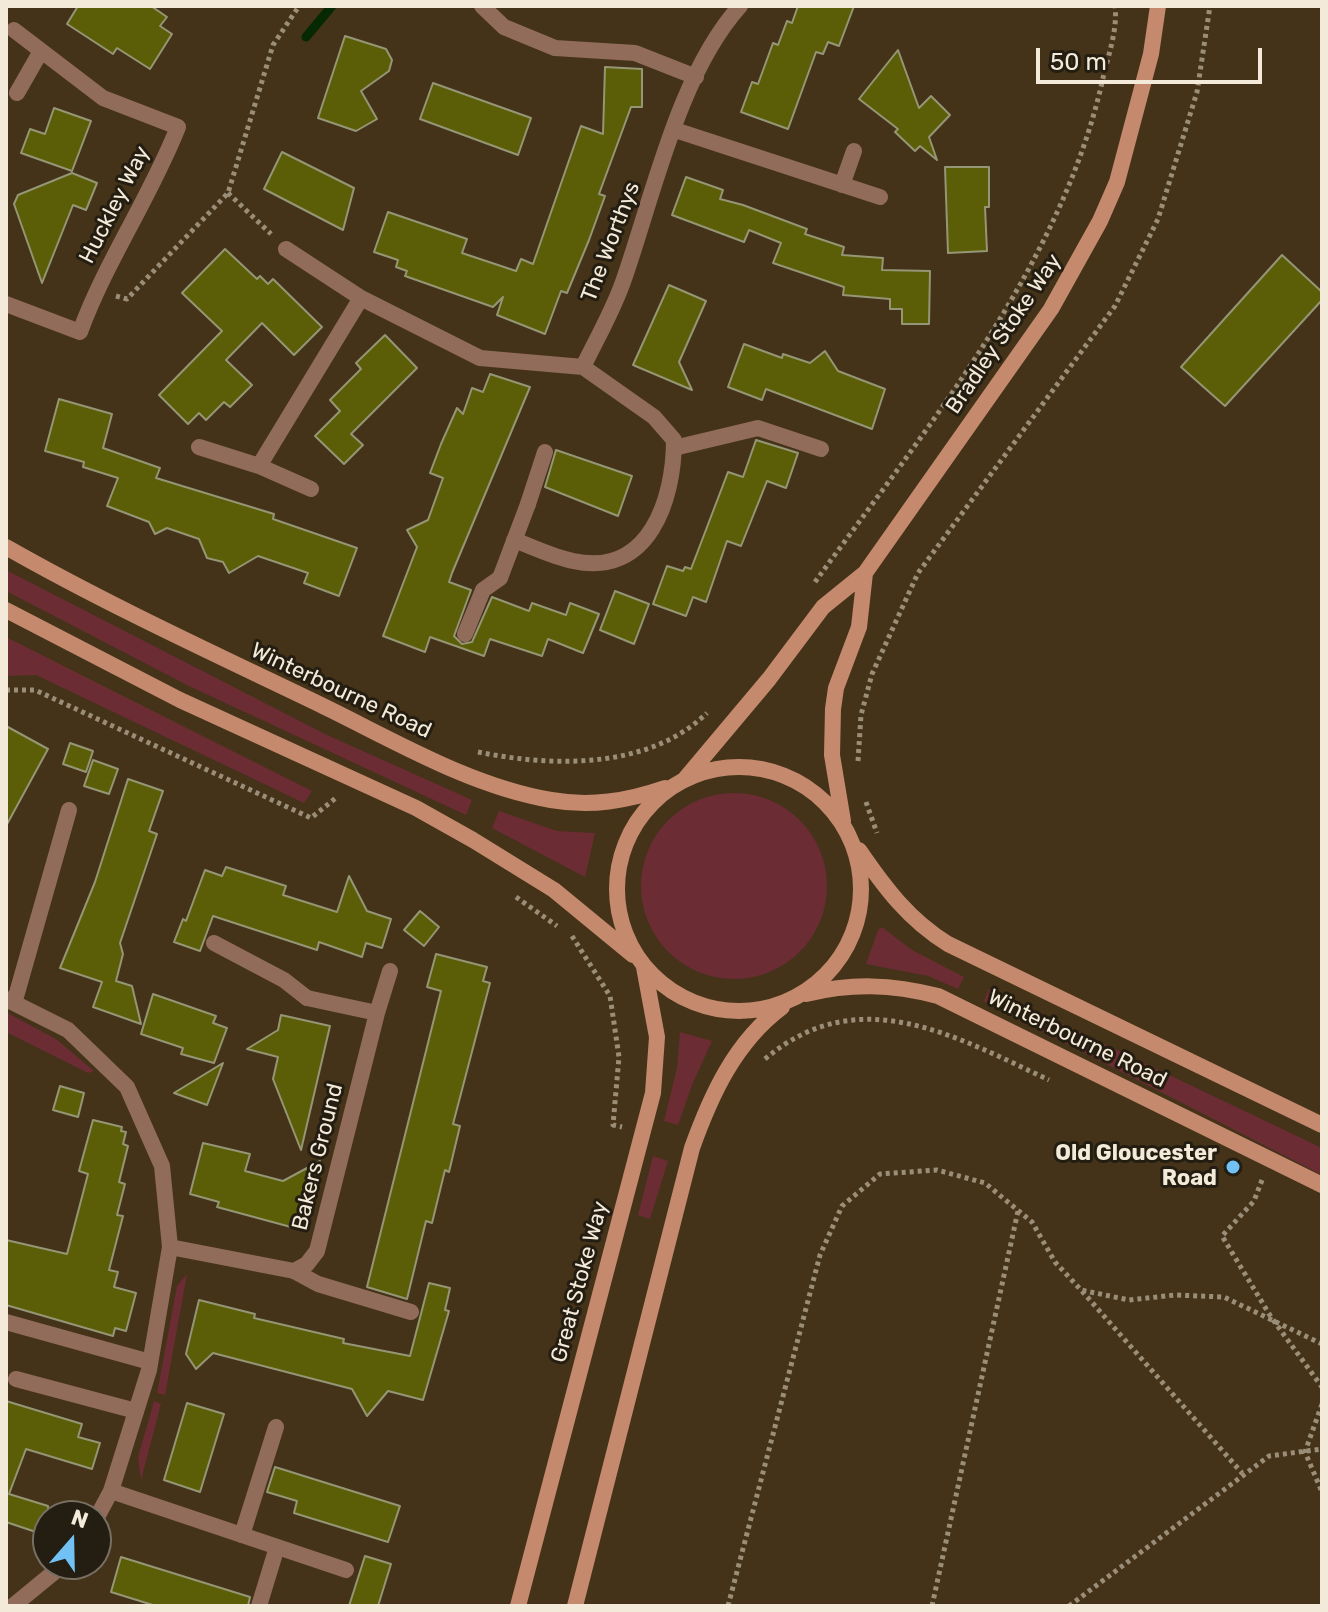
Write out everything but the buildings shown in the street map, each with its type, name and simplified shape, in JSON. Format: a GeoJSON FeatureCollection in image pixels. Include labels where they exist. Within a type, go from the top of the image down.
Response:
{"type":"FeatureCollection","features":[{"type":"Feature","properties":{"kind":"main road","name":"Bradley Stoke Way"},"geometry":{"type":"LineString","coordinates":[[680,782],[823,607],[865,573],[1051,309],[1100,221],[1131,137],[1158,6]]}},
{"type":"Feature","properties":{"kind":"main road","name":"Winterbourne Road"},"geometry":{"type":"LineString","coordinates":[[6,547],[205,651],[496,786],[552,801],[584,804],[639,797],[680,782]]}},
{"type":"Feature","properties":{"kind":"main road","name":"Bradley Stoke Way"},"geometry":{"type":"LineString","coordinates":[[846,830],[833,766],[833,709],[836,688],[859,627],[865,573]]}},
{"type":"Feature","properties":{"kind":"main road"},"geometry":{"type":"LineString","coordinates":[[6,610],[180,700],[439,821],[554,890],[674,993],[711,1008],[751,1011],[794,998]]}},
{"type":"Feature","properties":{"kind":"main road"},"geometry":{"type":"LineString","coordinates":[[575,1606],[692,1148],[707,1107],[730,1064],[764,1020],[828,973],[849,942],[860,907],[860,869],[846,830],[821,798],[791,778],[744,768],[719,768],[680,782],[649,805],[636,823],[619,864],[616,897],[623,929],[641,963]]}},
{"type":"Feature","properties":{"kind":"main road","name":"Winterbourne Road"},"geometry":{"type":"LineString","coordinates":[[846,830],[888,893],[939,938],[1322,1125]]}},
{"type":"Feature","properties":{"kind":"main road","name":"Great Stoke Way"},"geometry":{"type":"LineString","coordinates":[[518,1606],[653,1093],[657,1037],[641,963]]}},
{"type":"Feature","properties":{"kind":"main road","name":"Winterbourne Road"},"geometry":{"type":"LineString","coordinates":[[794,998],[861,984],[884,985],[938,996],[1322,1185]]}},
{"type":"Feature","properties":{"kind":"street"},"geometry":{"type":"LineString","coordinates":[[482,6],[504,27],[555,48],[635,53],[696,77]]}},
{"type":"Feature","properties":{"kind":"street","name":"The Worthys"},"geometry":{"type":"LineString","coordinates":[[583,367],[622,284],[696,77],[725,24],[740,6]]}},
{"type":"Feature","properties":{"kind":"street","name":"Huckley Way"},"geometry":{"type":"LineString","coordinates":[[6,304],[80,332],[95,292],[157,179],[178,127],[103,98],[14,30]]}},
{"type":"Feature","properties":{"kind":"street"},"geometry":{"type":"LineString","coordinates":[[17,93],[41,51]]}},
{"type":"Feature","properties":{"kind":"street"},"geometry":{"type":"LineString","coordinates":[[675,130],[880,197]]}},
{"type":"Feature","properties":{"kind":"street"},"geometry":{"type":"LineString","coordinates":[[842,185],[854,151]]}},
{"type":"Feature","properties":{"kind":"street"},"geometry":{"type":"LineString","coordinates":[[286,249],[361,298],[480,358],[583,367],[654,417],[674,440],[674,468],[658,521],[650,536],[626,556],[598,563],[573,561],[514,540]]}},
{"type":"Feature","properties":{"kind":"street"},"geometry":{"type":"LineString","coordinates":[[259,466],[361,298]]}},
{"type":"Feature","properties":{"kind":"street"},"geometry":{"type":"LineString","coordinates":[[674,448],[758,428],[821,449]]}},
{"type":"Feature","properties":{"kind":"street"},"geometry":{"type":"LineString","coordinates":[[199,447],[259,466],[311,489]]}},
{"type":"Feature","properties":{"kind":"street"},"geometry":{"type":"LineString","coordinates":[[465,634],[483,590],[500,578],[545,452]]}},
{"type":"Feature","properties":{"kind":"street"},"geometry":{"type":"LineString","coordinates":[[69,810],[10,999],[68,1030],[127,1087],[162,1166],[170,1247],[150,1362],[106,1500]]}},
{"type":"Feature","properties":{"kind":"street"},"geometry":{"type":"LineString","coordinates":[[214,943],[284,980],[307,998],[377,1013]]}},
{"type":"Feature","properties":{"kind":"street","name":"Bakers Ground"},"geometry":{"type":"LineString","coordinates":[[294,1271],[307,1264],[317,1251],[390,971]]}},
{"type":"Feature","properties":{"kind":"street"},"geometry":{"type":"LineString","coordinates":[[170,1247],[294,1271],[318,1284],[411,1312]]}},
{"type":"Feature","properties":{"kind":"street"},"geometry":{"type":"LineString","coordinates":[[6,1322],[150,1362]]}},
{"type":"Feature","properties":{"kind":"street"},"geometry":{"type":"LineString","coordinates":[[16,1379],[136,1411]]}},
{"type":"Feature","properties":{"kind":"street"},"geometry":{"type":"LineString","coordinates":[[242,1535],[276,1427]]}},
{"type":"Feature","properties":{"kind":"street"},"geometry":{"type":"LineString","coordinates":[[111,1491],[346,1570]]}},
{"type":"Feature","properties":{"kind":"street"},"geometry":{"type":"LineString","coordinates":[[259,1606],[277,1547]]}},
{"type":"Feature","properties":{"kind":"street"},"geometry":{"type":"LineString","coordinates":[[13,1606],[45,1580]]}},
{"type":"Feature","properties":{"kind":"path"},"geometry":{"type":"LineString","coordinates":[[95,292],[127,299],[228,193],[273,45],[299,6]]}},
{"type":"Feature","properties":{"kind":"path"},"geometry":{"type":"LineString","coordinates":[[812,586],[919,436],[1017,292],[1040,251],[1088,136],[1110,45],[1115,6]]}},
{"type":"Feature","properties":{"kind":"path"},"geometry":{"type":"LineString","coordinates":[[858,770],[861,715],[872,674],[918,573],[1115,306],[1158,219],[1197,92],[1210,6]]}},
{"type":"Feature","properties":{"kind":"path"},"geometry":{"type":"LineString","coordinates":[[228,193],[286,249]]}},
{"type":"Feature","properties":{"kind":"path"},"geometry":{"type":"LineString","coordinates":[[6,690],[35,690],[311,818],[341,794]]}},
{"type":"Feature","properties":{"kind":"path"},"geometry":{"type":"LineString","coordinates":[[462,749],[507,758],[597,761],[638,753],[699,721],[710,710]]}},
{"type":"Feature","properties":{"kind":"path"},"geometry":{"type":"LineString","coordinates":[[864,794],[881,842]]}},
{"type":"Feature","properties":{"kind":"path"},"geometry":{"type":"LineString","coordinates":[[512,894],[571,936],[610,996],[619,1057],[613,1125]]}},
{"type":"Feature","properties":{"kind":"path"},"geometry":{"type":"LineString","coordinates":[[758,1065],[809,1031],[845,1021],[883,1019],[918,1024],[953,1035],[1051,1081]]}},
{"type":"Feature","properties":{"kind":"path"},"geometry":{"type":"LineString","coordinates":[[728,1606],[820,1255],[842,1206],[880,1174],[937,1170],[985,1183],[1032,1222],[1055,1262],[1242,1473]]}},
{"type":"Feature","properties":{"kind":"path"},"geometry":{"type":"LineString","coordinates":[[1249,1172],[1275,1186]]}},
{"type":"Feature","properties":{"kind":"path"},"geometry":{"type":"LineString","coordinates":[[1263,1179],[1254,1201],[1222,1236],[1271,1317],[1322,1387]]}},
{"type":"Feature","properties":{"kind":"path"},"geometry":{"type":"LineString","coordinates":[[932,1606],[1018,1211]]}},
{"type":"Feature","properties":{"kind":"path"},"geometry":{"type":"LineString","coordinates":[[1081,1290],[1129,1300],[1175,1295],[1224,1297],[1322,1344]]}},
{"type":"Feature","properties":{"kind":"path"},"geometry":{"type":"LineString","coordinates":[[1322,1404],[1305,1452],[1322,1492]]}},
{"type":"Feature","properties":{"kind":"path"},"geometry":{"type":"LineString","coordinates":[[1069,1606],[1242,1473],[1269,1456],[1322,1449]]}},
{"type":"Feature","properties":{"kind":"shaded area"},"geometry":{"type":"Polygon","coordinates":[[[6,570],[327,735],[472,800],[466,815],[189,686],[6,591],[6,570]]]}},
{"type":"Feature","properties":{"kind":"shaded area"},"geometry":{"type":"Polygon","coordinates":[[[6,637],[312,791],[304,803],[36,675],[6,676],[6,637]]]}},
{"type":"Feature","properties":{"kind":"shaded area"},"geometry":{"type":"Polygon","coordinates":[[[734,793],[770,800],[800,820],[820,850],[827,886],[820,922],[800,952],[770,972],[734,979],[698,972],[668,952],[648,922],[641,886],[648,850],[668,820],[698,800],[734,793]]]}},
{"type":"Feature","properties":{"kind":"shaded area"},"geometry":{"type":"Polygon","coordinates":[[[499,811],[557,831],[595,833],[585,877],[492,828],[499,811]]]}},
{"type":"Feature","properties":{"kind":"shaded area"},"geometry":{"type":"Polygon","coordinates":[[[882,927],[912,950],[964,977],[958,989],[928,976],[866,964],[878,930],[882,927]]]}},
{"type":"Feature","properties":{"kind":"shaded area"},"geometry":{"type":"Polygon","coordinates":[[[989,989],[1322,1148],[1322,1175],[984,1001],[989,989]]]}},
{"type":"Feature","properties":{"kind":"shaded area"},"geometry":{"type":"Polygon","coordinates":[[[6,1012],[56,1039],[94,1071],[88,1073],[6,1032],[6,1012]]]}},
{"type":"Feature","properties":{"kind":"shaded area"},"geometry":{"type":"Polygon","coordinates":[[[680,1032],[712,1041],[678,1125],[664,1121],[677,1068],[680,1032]]]}},
{"type":"Feature","properties":{"kind":"shaded area"},"geometry":{"type":"Polygon","coordinates":[[[653,1156],[668,1161],[650,1219],[638,1215],[653,1156]]]}},
{"type":"Feature","properties":{"kind":"shaded area"},"geometry":{"type":"Polygon","coordinates":[[[187,1274],[165,1395],[157,1393],[177,1286],[187,1274]]]}},
{"type":"Feature","properties":{"kind":"shaded area"},"geometry":{"type":"Polygon","coordinates":[[[154,1401],[161,1404],[141,1480],[138,1457],[154,1401]]]}},
{"type":"Feature","properties":{"kind":"waterway"},"geometry":{"type":"LineString","coordinates":[[306,37],[332,6]]}},
{"type":"Feature","properties":{"kind":"place","name":"Old Gloucester Road"},"geometry":{"type":"Point","coordinates":[1233,1167]}}]}
